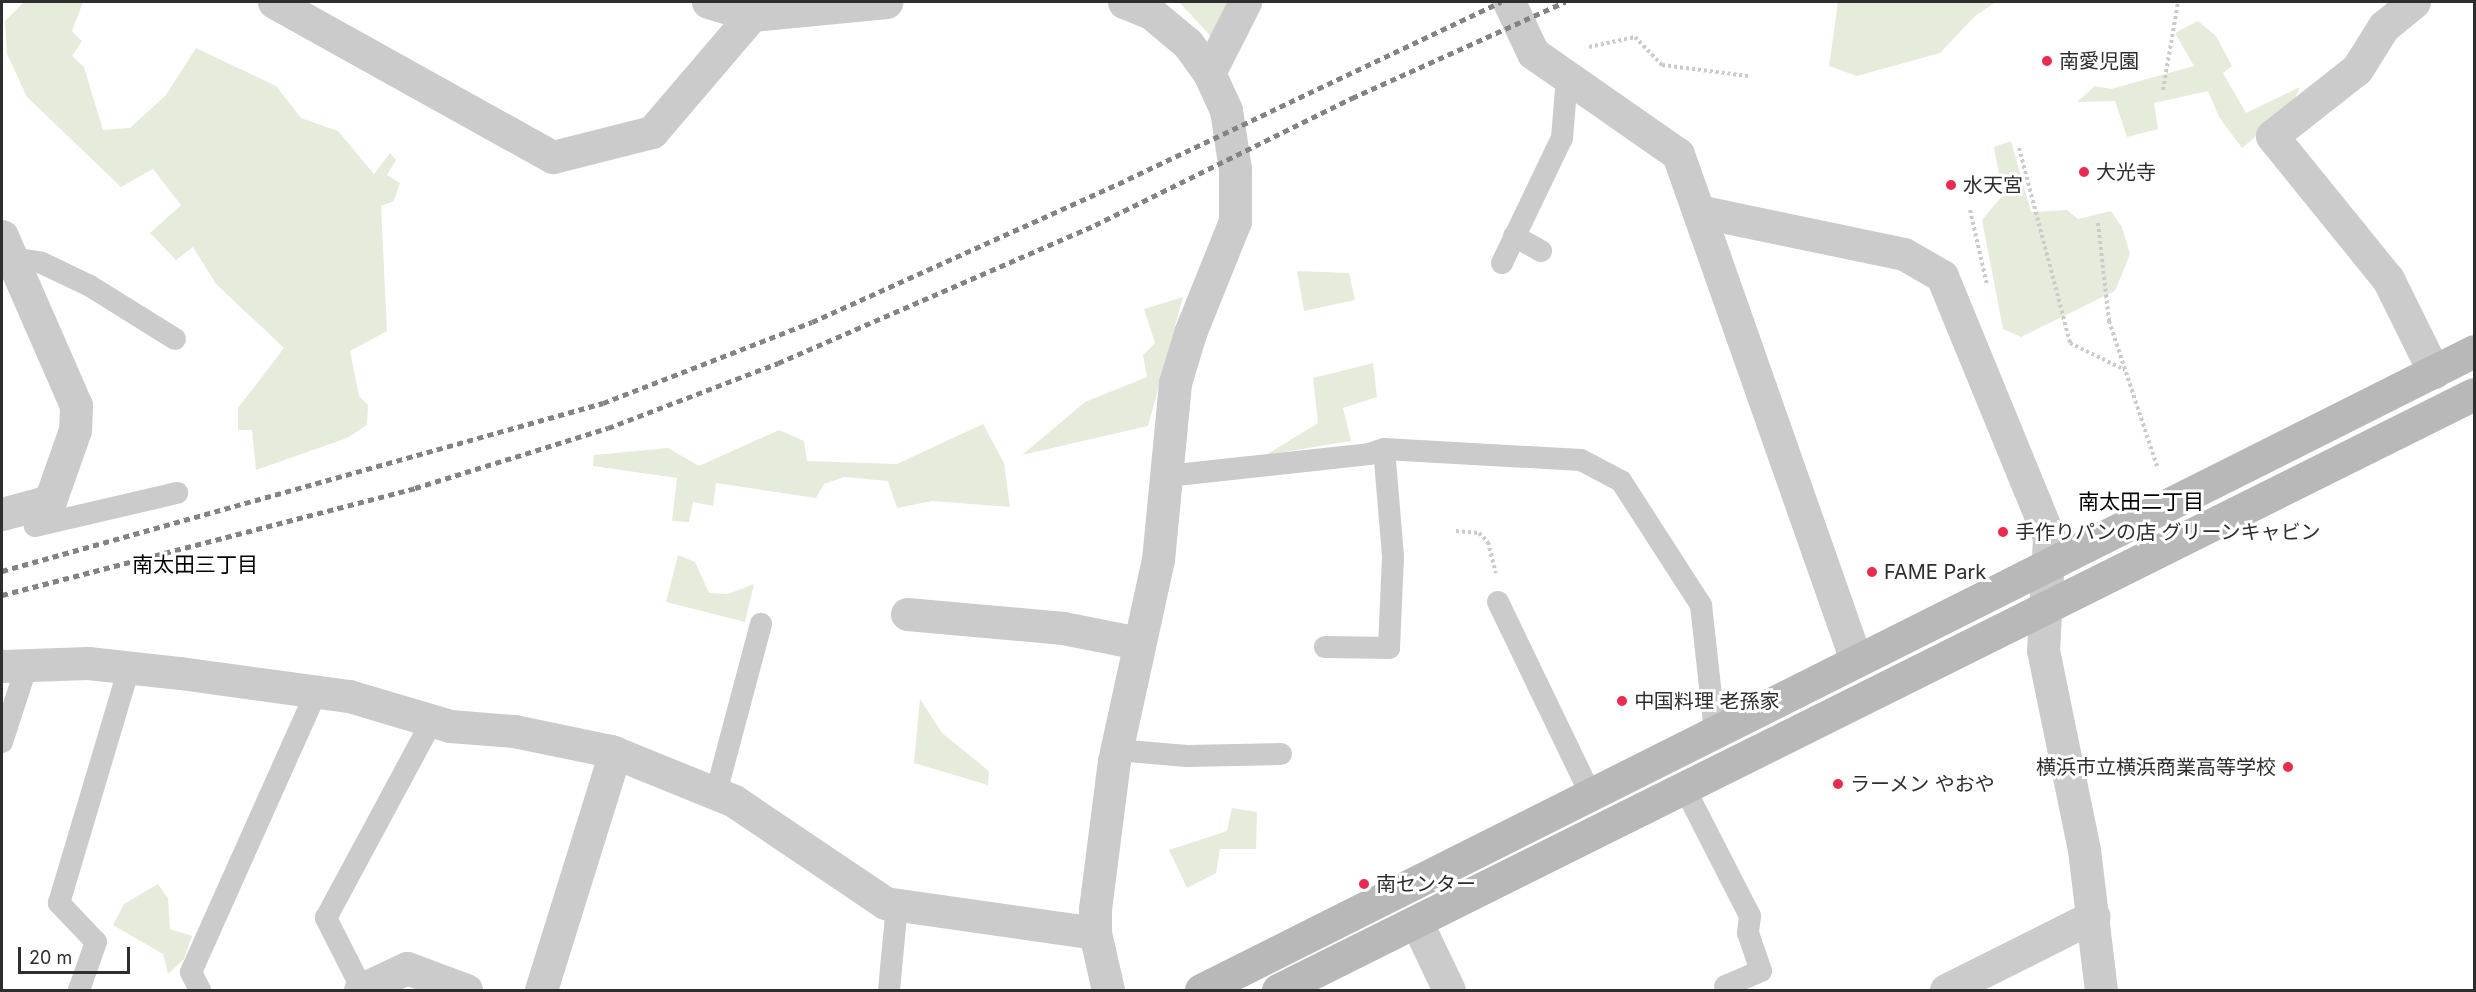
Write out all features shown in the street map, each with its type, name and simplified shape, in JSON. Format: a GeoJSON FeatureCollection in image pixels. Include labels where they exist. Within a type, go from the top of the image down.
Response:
{"type":"FeatureCollection","features":[{"type":"Feature","properties":{"kind":"main road"},"geometry":{"type":"LineString","coordinates":[[1201,990],[2475,351]]}},
{"type":"Feature","properties":{"kind":"main road"},"geometry":{"type":"LineString","coordinates":[[1278,990],[1417,923],[2475,394]]}},
{"type":"Feature","properties":{"kind":"street"},"geometry":{"type":"LineString","coordinates":[[274,2],[553,157],[652,132],[752,15]]}},
{"type":"Feature","properties":{"kind":"street"},"geometry":{"type":"LineString","coordinates":[[708,2],[752,15],[886,2]]}},
{"type":"Feature","properties":{"kind":"street"},"geometry":{"type":"LineString","coordinates":[[1108,990],[1095,933],[1116,750],[1158,561],[1174,383],[1190,333],[1235,221],[1235,169],[1226,110],[1209,73],[1187,42],[1151,13],[1124,2]]}},
{"type":"Feature","properties":{"kind":"street"},"geometry":{"type":"LineString","coordinates":[[1209,73],[1245,2]]}},
{"type":"Feature","properties":{"kind":"street"},"geometry":{"type":"LineString","coordinates":[[1509,2],[1533,53],[1678,154],[1856,660]]}},
{"type":"Feature","properties":{"kind":"street"},"geometry":{"type":"LineString","coordinates":[[2414,2],[2384,26],[2357,69],[2272,136],[2388,279],[2434,372]]}},
{"type":"Feature","properties":{"kind":"street"},"geometry":{"type":"LineString","coordinates":[[1698,212],[1904,254],[1942,276],[2049,537],[2050,564],[2042,611],[2043,650],[2094,916],[2101,990]]}},
{"type":"Feature","properties":{"kind":"street"},"geometry":{"type":"LineString","coordinates":[[7,247],[76,405],[75,430],[50,501],[16,510]]}},
{"type":"Feature","properties":{"kind":"street"},"geometry":{"type":"LineString","coordinates":[[907,614],[1063,628],[1139,643]]}},
{"type":"Feature","properties":{"kind":"street"},"geometry":{"type":"LineString","coordinates":[[14,666],[88,663],[349,696],[432,721],[514,731],[615,752],[734,801],[885,903],[1095,933]]}},
{"type":"Feature","properties":{"kind":"street"},"geometry":{"type":"LineString","coordinates":[[541,990],[615,752]]}},
{"type":"Feature","properties":{"kind":"street"},"geometry":{"type":"LineString","coordinates":[[1946,990],[2094,916]]}},
{"type":"Feature","properties":{"kind":"street"},"geometry":{"type":"LineString","coordinates":[[1417,923],[1449,990]]}},
{"type":"Feature","properties":{"kind":"street"},"geometry":{"type":"LineString","coordinates":[[361,990],[407,968],[466,990]]}},
{"type":"Feature","properties":{"kind":"lane"},"geometry":{"type":"LineString","coordinates":[[1502,262],[1562,138],[1567,77]]}},
{"type":"Feature","properties":{"kind":"lane"},"geometry":{"type":"LineString","coordinates":[[1514,236],[1541,251]]}},
{"type":"Feature","properties":{"kind":"lane"},"geometry":{"type":"LineString","coordinates":[[7,247],[90,286],[175,339]]}},
{"type":"Feature","properties":{"kind":"lane"},"geometry":{"type":"LineString","coordinates":[[1167,476],[1369,454],[1384,449],[1581,459],[1621,481],[1701,605],[1715,732]]}},
{"type":"Feature","properties":{"kind":"lane"},"geometry":{"type":"LineString","coordinates":[[1325,646],[1389,648],[1393,556],[1384,449]]}},
{"type":"Feature","properties":{"kind":"lane"},"geometry":{"type":"LineString","coordinates":[[16,510],[35,526],[177,493]]}},
{"type":"Feature","properties":{"kind":"lane"},"geometry":{"type":"LineString","coordinates":[[1498,602],[1590,793]]}},
{"type":"Feature","properties":{"kind":"lane"},"geometry":{"type":"LineString","coordinates":[[716,793],[761,624]]}},
{"type":"Feature","properties":{"kind":"lane"},"geometry":{"type":"LineString","coordinates":[[2,742],[14,666]]}},
{"type":"Feature","properties":{"kind":"lane"},"geometry":{"type":"LineString","coordinates":[[79,990],[96,942],[59,903],[129,668]]}},
{"type":"Feature","properties":{"kind":"lane"},"geometry":{"type":"LineString","coordinates":[[200,990],[191,972],[316,693]]}},
{"type":"Feature","properties":{"kind":"lane"},"geometry":{"type":"LineString","coordinates":[[361,990],[326,918],[432,721]]}},
{"type":"Feature","properties":{"kind":"lane"},"geometry":{"type":"LineString","coordinates":[[1116,750],[1187,756],[1281,754]]}},
{"type":"Feature","properties":{"kind":"lane"},"geometry":{"type":"LineString","coordinates":[[1685,789],[1750,916],[1748,933],[1761,971],[1725,986]]}},
{"type":"Feature","properties":{"kind":"lane"},"geometry":{"type":"LineString","coordinates":[[889,990],[897,905]]}},
{"type":"Feature","properties":{"kind":"path"},"geometry":{"type":"LineString","coordinates":[[2163,90],[2178,2]]}},
{"type":"Feature","properties":{"kind":"path"},"geometry":{"type":"LineString","coordinates":[[1540,58],[1635,37],[1662,65],[1748,76]]}},
{"type":"Feature","properties":{"kind":"path"},"geometry":{"type":"LineString","coordinates":[[2019,148],[2070,343],[2125,370]]}},
{"type":"Feature","properties":{"kind":"path"},"geometry":{"type":"LineString","coordinates":[[2098,223],[2109,321],[2159,471]]}},
{"type":"Feature","properties":{"kind":"path"},"geometry":{"type":"LineString","coordinates":[[1456,531],[1479,533],[1488,542],[1495,559],[1498,602]]}},
{"type":"Feature","properties":{"kind":"green space"},"geometry":{"type":"Polygon","coordinates":[[[24,2],[83,2],[72,31],[82,41],[72,56],[84,67],[103,130],[130,128],[166,95],[196,48],[276,86],[301,118],[338,131],[374,174],[390,153],[396,160],[387,175],[400,183],[394,201],[381,206],[387,331],[350,351],[359,396],[368,405],[367,425],[347,438],[256,470],[252,430],[238,430],[238,408],[284,348],[216,284],[193,247],[176,260],[150,233],[181,205],[153,169],[121,187],[27,97],[7,54],[5,21],[24,2]]]}},
{"type":"Feature","properties":{"kind":"green space"},"geometry":{"type":"Polygon","coordinates":[[[1179,2],[1234,2],[1215,41],[1179,2]]]}},
{"type":"Feature","properties":{"kind":"green space"},"geometry":{"type":"Polygon","coordinates":[[[1838,2],[1996,2],[1975,16],[1940,53],[1857,76],[1829,66],[1838,2]]]}},
{"type":"Feature","properties":{"kind":"green space"},"geometry":{"type":"Polygon","coordinates":[[[2198,21],[2216,36],[2232,66],[2223,73],[2246,113],[2300,87],[2291,107],[2242,148],[2219,117],[2208,91],[2154,103],[2158,129],[2127,137],[2115,101],[2077,102],[2095,86],[2111,89],[2194,66],[2175,33],[2198,21]]]}},
{"type":"Feature","properties":{"kind":"green space"},"geometry":{"type":"Polygon","coordinates":[[[2011,141],[2031,212],[2067,210],[2078,219],[2111,211],[2122,227],[2130,254],[2115,291],[2021,337],[2003,329],[1982,220],[2003,195],[1994,147],[2011,141]]]}},
{"type":"Feature","properties":{"kind":"green space"},"geometry":{"type":"Polygon","coordinates":[[[1297,271],[1349,273],[1355,300],[1304,311],[1297,271]]]}},
{"type":"Feature","properties":{"kind":"green space"},"geometry":{"type":"Polygon","coordinates":[[[1183,297],[1148,426],[1022,455],[1085,402],[1147,377],[1143,355],[1155,343],[1144,309],[1183,297]]]}},
{"type":"Feature","properties":{"kind":"green space"},"geometry":{"type":"Polygon","coordinates":[[[1373,363],[1377,397],[1343,408],[1351,441],[1266,455],[1318,423],[1313,378],[1373,363]]]}},
{"type":"Feature","properties":{"kind":"green space"},"geometry":{"type":"Polygon","coordinates":[[[983,424],[1004,463],[1010,507],[932,501],[897,508],[888,481],[844,477],[824,484],[816,498],[716,483],[713,506],[693,502],[689,522],[672,521],[677,478],[593,466],[594,455],[668,448],[699,466],[779,430],[804,441],[807,461],[897,464],[983,424]]]}},
{"type":"Feature","properties":{"kind":"green space"},"geometry":{"type":"Polygon","coordinates":[[[678,555],[695,562],[709,593],[728,594],[754,584],[745,622],[666,602],[678,555]]]}},
{"type":"Feature","properties":{"kind":"green space"},"geometry":{"type":"Polygon","coordinates":[[[920,699],[942,733],[989,771],[988,785],[914,763],[920,699]]]}},
{"type":"Feature","properties":{"kind":"green space"},"geometry":{"type":"Polygon","coordinates":[[[1232,808],[1257,812],[1256,849],[1220,849],[1216,873],[1187,888],[1169,850],[1227,831],[1232,808]]]}},
{"type":"Feature","properties":{"kind":"green space"},"geometry":{"type":"Polygon","coordinates":[[[158,884],[168,898],[170,929],[192,936],[184,959],[168,974],[163,954],[113,925],[124,904],[158,884]]]}},
{"type":"Feature","properties":{"kind":"railway"},"geometry":{"type":"LineString","coordinates":[[2,571],[603,403],[812,322],[1128,179],[1501,2]]}},
{"type":"Feature","properties":{"kind":"railway"},"geometry":{"type":"LineString","coordinates":[[2,595],[415,488],[608,428],[778,363],[1095,225],[1352,98],[1565,2]]}},
{"type":"Feature","properties":{"kind":"place","name":"南愛児園"},"geometry":{"type":"Point","coordinates":[2047,61]}},
{"type":"Feature","properties":{"kind":"place","name":"大光寺"},"geometry":{"type":"Point","coordinates":[2084,172]}},
{"type":"Feature","properties":{"kind":"place","name":"水天宮"},"geometry":{"type":"Point","coordinates":[1951,185]}},
{"type":"Feature","properties":{"kind":"place","name":"手作りパンの店 グリーンキャビン"},"geometry":{"type":"Point","coordinates":[2003,532]}},
{"type":"Feature","properties":{"kind":"place","name":"FAME Park"},"geometry":{"type":"Point","coordinates":[1872,572]}},
{"type":"Feature","properties":{"kind":"place","name":"中国料理 老孫家"},"geometry":{"type":"Point","coordinates":[1622,701]}},
{"type":"Feature","properties":{"kind":"place","name":"横浜市立横浜商業高等学校"},"geometry":{"type":"Point","coordinates":[2288,767]}},
{"type":"Feature","properties":{"kind":"place","name":"ラーメン やおや"},"geometry":{"type":"Point","coordinates":[1838,784]}},
{"type":"Feature","properties":{"kind":"place","name":"南センター"},"geometry":{"type":"Point","coordinates":[1364,884]}},
{"type":"Feature","properties":{"kind":"district","name":"南太田二丁目"},"geometry":{"type":"Point","coordinates":[2141,502]}},
{"type":"Feature","properties":{"kind":"district","name":"南太田三丁目"},"geometry":{"type":"Point","coordinates":[195,565]}}]}
